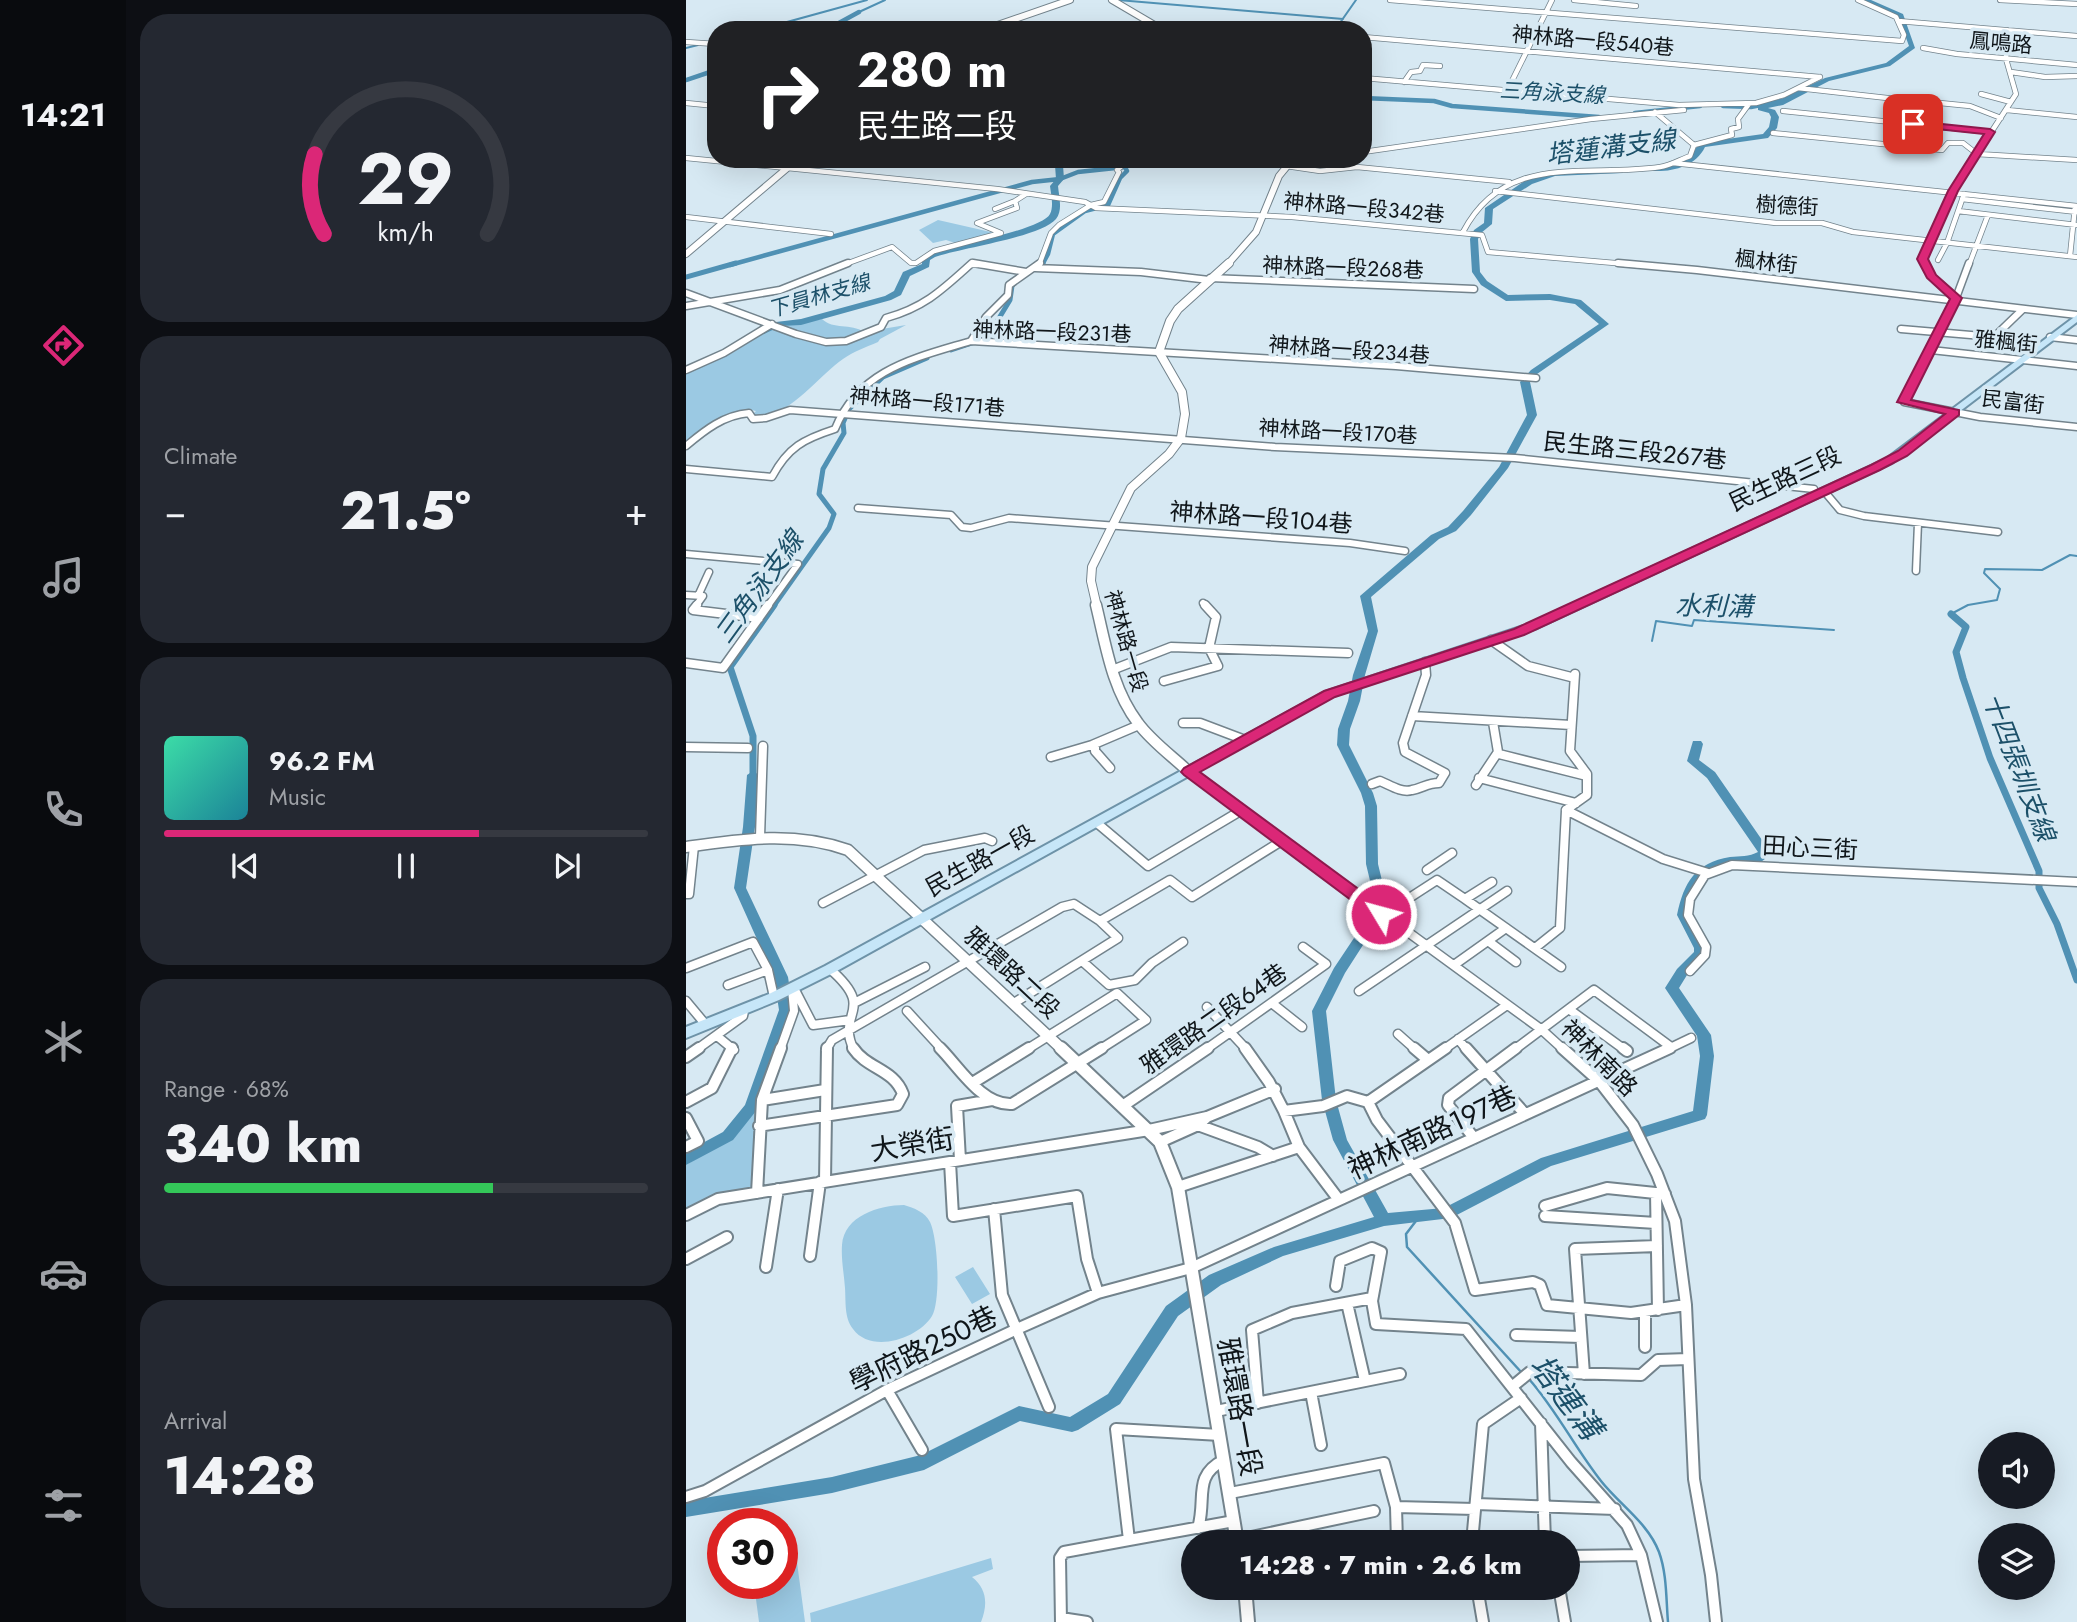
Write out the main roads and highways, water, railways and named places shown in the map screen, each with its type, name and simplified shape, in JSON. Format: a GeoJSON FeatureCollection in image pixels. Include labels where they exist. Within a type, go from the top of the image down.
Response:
{"type":"FeatureCollection","features":[{"type":"Feature","properties":{"kind":"main road","name":"民生路三段"},"geometry":{"type":"LineString","coordinates":[[2018,359],[2076,315]]}},
{"type":"Feature","properties":{"kind":"main road","name":"民生路三段"},"geometry":{"type":"LineString","coordinates":[[1245,740],[1329,694],[1491,640],[1500,632],[1902,453],[1950,411],[2076,315]]}},
{"type":"Feature","properties":{"kind":"main road","name":"民生路一段"},"geometry":{"type":"LineString","coordinates":[[686,1033],[744,1011],[793,988],[1245,740]]}},
{"type":"Feature","properties":{"kind":"waterway"},"geometry":{"type":"LineString","coordinates":[[791,21],[867,0]]}},
{"type":"Feature","properties":{"kind":"waterway"},"geometry":{"type":"LineString","coordinates":[[859,12],[885,0]]}},
{"type":"Feature","properties":{"kind":"waterway"},"geometry":{"type":"LineString","coordinates":[[1118,0],[1343,19]]}},
{"type":"Feature","properties":{"kind":"waterway","name":"下員林支線"},"geometry":{"type":"LineString","coordinates":[[1343,19],[1356,0]]}},
{"type":"Feature","properties":{"kind":"waterway"},"geometry":{"type":"LineString","coordinates":[[1656,169],[1677,166],[1690,160],[1702,145],[1765,136],[1773,128],[1775,117],[1772,112],[1761,108],[1780,103],[1827,79],[1888,65],[1913,47],[1901,15],[1866,0]]}},
{"type":"Feature","properties":{"kind":"waterway"},"geometry":{"type":"LineString","coordinates":[[842,21],[859,12]]}},
{"type":"Feature","properties":{"kind":"waterway"},"geometry":{"type":"LineString","coordinates":[[686,48],[698,45]]}},
{"type":"Feature","properties":{"kind":"waterway"},"geometry":{"type":"LineString","coordinates":[[686,80],[707,73]]}},
{"type":"Feature","properties":{"kind":"waterway","name":"三角泳支線"},"geometry":{"type":"LineString","coordinates":[[1372,98],[1434,101],[1452,106],[1599,117]]}},
{"type":"Feature","properties":{"kind":"waterway","name":"三角泳支線"},"geometry":{"type":"LineString","coordinates":[[1723,106],[1751,107],[1781,101]]}},
{"type":"Feature","properties":{"kind":"waterway","name":"三角泳支線"},"geometry":{"type":"LineString","coordinates":[[1635,113],[1700,106]]}},
{"type":"Feature","properties":{"kind":"waterway","name":"下員林支線"},"geometry":{"type":"LineString","coordinates":[[764,331],[779,324],[801,322],[888,298],[898,293],[906,274],[926,265],[926,259],[932,255],[1016,234],[1045,223],[1052,218],[1055,210],[1054,186],[1060,179],[1059,168]]}},
{"type":"Feature","properties":{"kind":"waterway"},"geometry":{"type":"LineString","coordinates":[[730,265],[1032,182],[1060,179],[1078,172],[1116,168]]}},
{"type":"Feature","properties":{"kind":"waterway","name":"三角泳支線"},"geometry":{"type":"LineString","coordinates":[[1042,265],[1053,234],[1085,211],[1108,205],[1120,178],[1127,171],[1126,168]]}},
{"type":"Feature","properties":{"kind":"waterway","name":"塔蓮溝支線"},"geometry":{"type":"LineString","coordinates":[[1384,1220],[1340,1140],[1329,1100],[1319,1011],[1339,971],[1374,917],[1379,893],[1372,864],[1371,806],[1343,745],[1344,729],[1373,631],[1365,596],[1435,537],[1452,529],[1503,468],[1532,415],[1525,382],[1534,372],[1605,324],[1578,302],[1550,297],[1506,298],[1484,283],[1476,272],[1474,239],[1477,232],[1488,224],[1489,208],[1529,182],[1554,174],[1620,171]]}},
{"type":"Feature","properties":{"kind":"waterway"},"geometry":{"type":"LineString","coordinates":[[686,277],[736,263]]}},
{"type":"Feature","properties":{"kind":"waterway","name":"三角泳支線"},"geometry":{"type":"LineString","coordinates":[[1037,269],[1043,263]]}},
{"type":"Feature","properties":{"kind":"waterway","name":"三角泳支線"},"geometry":{"type":"LineString","coordinates":[[951,350],[987,338],[1010,300],[1012,286],[1017,280]]}},
{"type":"Feature","properties":{"kind":"waterway","name":"三角泳支線"},"geometry":{"type":"LineString","coordinates":[[773,607],[829,528],[834,514],[819,494],[823,469],[844,433],[843,423],[849,409],[883,377],[927,358]]}},
{"type":"Feature","properties":{"kind":"waterway"},"geometry":{"type":"LineString","coordinates":[[1951,614],[1968,605],[1997,600],[2000,589],[1984,573],[1985,569],[2042,570],[2070,555],[2077,556]]}},
{"type":"Feature","properties":{"kind":"waterway","name":"三角泳支線"},"geometry":{"type":"LineString","coordinates":[[753,775],[753,736],[730,667],[774,605]]}},
{"type":"Feature","properties":{"kind":"waterway","name":"十四張圳支線"},"geometry":{"type":"LineString","coordinates":[[1951,614],[1966,627],[1956,652],[1990,758],[2039,871],[2039,888],[2057,924],[2077,980]]}},
{"type":"Feature","properties":{"kind":"waterway","name":"水利溝"},"geometry":{"type":"LineString","coordinates":[[1652,641],[1656,621],[1692,626],[1694,620],[1834,630]]}},
{"type":"Feature","properties":{"kind":"waterway"},"geometry":{"type":"LineString","coordinates":[[1384,1220],[1446,1214],[1546,1162],[1700,1115],[1707,1056],[1704,1035],[1672,988],[1682,972],[1701,953],[1701,948],[1683,915],[1689,893],[1698,877],[1705,871],[1723,863],[1755,859],[1765,853],[1711,775],[1693,761],[1697,744]]}},
{"type":"Feature","properties":{"kind":"waterway","name":"三角泳支線"},"geometry":{"type":"LineString","coordinates":[[686,1159],[728,1136],[751,1107],[786,1010],[781,977],[740,888],[753,775]]}},
{"type":"Feature","properties":{"kind":"waterway","name":"塔連溝"},"geometry":{"type":"LineString","coordinates":[[1419,1217],[1406,1234],[1407,1247],[1522,1373]]}},
{"type":"Feature","properties":{"kind":"waterway"},"geometry":{"type":"LineString","coordinates":[[686,1509],[832,1485],[924,1462],[1019,1413],[1072,1425],[1114,1399],[1172,1311],[1215,1280],[1279,1251],[1384,1220]]}},
{"type":"Feature","properties":{"kind":"waterway","name":"塔連溝"},"geometry":{"type":"LineString","coordinates":[[1529,1379],[1601,1481],[1641,1523],[1654,1542],[1664,1569],[1668,1622]]}}]}
